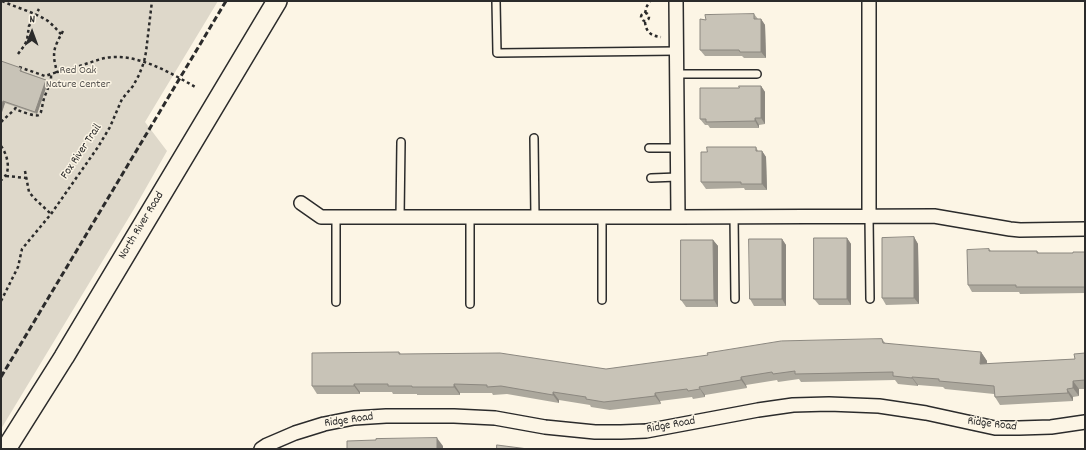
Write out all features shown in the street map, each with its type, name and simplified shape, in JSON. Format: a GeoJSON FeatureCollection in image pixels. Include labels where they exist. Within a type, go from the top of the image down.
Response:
{"type":"FeatureCollection","features":[{"type":"Feature","properties":{"kind":"main road","name":"North River Road"},"geometry":{"type":"LineString","coordinates":[[6,449],[68,351],[277,1]]}},
{"type":"Feature","properties":{"kind":"street"},"geometry":{"type":"LineString","coordinates":[[676,1],[678,217]]}},
{"type":"Feature","properties":{"kind":"street"},"geometry":{"type":"LineString","coordinates":[[869,1],[869,217]]}},
{"type":"Feature","properties":{"kind":"street"},"geometry":{"type":"LineString","coordinates":[[301,203],[321,217],[934,216],[1020,230],[1085,229]]}},
{"type":"Feature","properties":{"kind":"street","name":"Ridge Road"},"geometry":{"type":"LineString","coordinates":[[261,449],[295,433],[324,424],[354,418],[386,416],[454,416],[495,418],[545,427],[595,432],[621,432],[646,431],[793,405],[829,404],[879,406],[926,413],[995,428],[1051,427],[1085,422]]}},
{"type":"Feature","properties":{"kind":"lane"},"geometry":{"type":"LineString","coordinates":[[496,1],[497,53],[677,51]]}},
{"type":"Feature","properties":{"kind":"lane"},"geometry":{"type":"LineString","coordinates":[[677,74],[757,74]]}},
{"type":"Feature","properties":{"kind":"lane"},"geometry":{"type":"LineString","coordinates":[[534,138],[535,217]]}},
{"type":"Feature","properties":{"kind":"lane"},"geometry":{"type":"LineString","coordinates":[[400,216],[401,142]]}},
{"type":"Feature","properties":{"kind":"lane"},"geometry":{"type":"LineString","coordinates":[[649,148],[678,148]]}},
{"type":"Feature","properties":{"kind":"lane"},"geometry":{"type":"LineString","coordinates":[[651,178],[678,177]]}},
{"type":"Feature","properties":{"kind":"lane"},"geometry":{"type":"LineString","coordinates":[[470,216],[470,304]]}},
{"type":"Feature","properties":{"kind":"lane"},"geometry":{"type":"LineString","coordinates":[[602,216],[602,300]]}},
{"type":"Feature","properties":{"kind":"lane"},"geometry":{"type":"LineString","coordinates":[[734,216],[735,299]]}},
{"type":"Feature","properties":{"kind":"lane"},"geometry":{"type":"LineString","coordinates":[[336,217],[336,302]]}},
{"type":"Feature","properties":{"kind":"lane"},"geometry":{"type":"LineString","coordinates":[[869,217],[870,299]]}},
{"type":"Feature","properties":{"kind":"path"},"geometry":{"type":"LineString","coordinates":[[2,1],[22,8],[50,22],[62,33],[55,44],[54,54],[57,72]]}},
{"type":"Feature","properties":{"kind":"path","name":"Fox River Trail"},"geometry":{"type":"LineString","coordinates":[[1,301],[18,268],[22,249],[51,214],[104,137],[122,99],[133,86],[139,75],[146,52],[152,1]]}},
{"type":"Feature","properties":{"kind":"path"},"geometry":{"type":"LineString","coordinates":[[650,1],[645,13],[641,17],[650,33],[654,36],[661,37]]}},
{"type":"Feature","properties":{"kind":"path"},"geometry":{"type":"LineString","coordinates":[[18,54],[27,40],[29,26],[39,9]]}},
{"type":"Feature","properties":{"kind":"path"},"geometry":{"type":"LineString","coordinates":[[645,13],[649,14],[650,17],[649,20],[645,22]]}},
{"type":"Feature","properties":{"kind":"path"},"geometry":{"type":"LineString","coordinates":[[15,66],[45,76],[100,60],[111,58],[128,58],[144,62],[168,72],[198,88]]}},
{"type":"Feature","properties":{"kind":"path"},"geometry":{"type":"LineString","coordinates":[[28,75],[29,71]]}},
{"type":"Feature","properties":{"kind":"path"},"geometry":{"type":"LineString","coordinates":[[1,122],[16,108],[38,116],[41,112],[45,94],[51,81],[51,74]]}},
{"type":"Feature","properties":{"kind":"path"},"geometry":{"type":"LineString","coordinates":[[1,146],[7,158],[6,176]]}},
{"type":"Feature","properties":{"kind":"path"},"geometry":{"type":"LineString","coordinates":[[25,171],[29,192],[51,214]]}},
{"type":"Feature","properties":{"kind":"path"},"geometry":{"type":"LineString","coordinates":[[1,180],[6,176],[27,178]]}},
{"type":"Feature","properties":{"kind":"green space","name":"Red Oak Nature Center"},"geometry":{"type":"Polygon","coordinates":[[[1,1],[218,1],[145,122],[167,151],[134,209],[1,429],[1,1]]]}},
{"type":"Feature","properties":{"kind":"building"},"geometry":{"type":"Polygon","coordinates":[[[754,14],[754,19],[761,19],[761,52],[740,52],[739,50],[700,50],[700,19],[706,20],[705,15],[754,14]]]}},
{"type":"Feature","properties":{"kind":"building","name":"Red Oak Nature Center"},"geometry":{"type":"Polygon","coordinates":[[[1,61],[21,68],[20,71],[46,80],[35,112],[3,101],[1,109],[1,61]]]}},
{"type":"Feature","properties":{"kind":"building"},"geometry":{"type":"Polygon","coordinates":[[[739,86],[761,86],[761,118],[755,118],[755,121],[706,122],[706,119],[700,119],[700,88],[739,88],[739,86]]]}},
{"type":"Feature","properties":{"kind":"building"},"geometry":{"type":"Polygon","coordinates":[[[707,147],[756,147],[756,151],[762,151],[762,184],[741,184],[741,182],[701,182],[701,152],[707,152],[707,147]]]}},
{"type":"Feature","properties":{"kind":"building"},"geometry":{"type":"Polygon","coordinates":[[[914,237],[914,298],[882,298],[882,238],[914,237]]]}},
{"type":"Feature","properties":{"kind":"building"},"geometry":{"type":"Polygon","coordinates":[[[814,238],[847,238],[847,299],[814,299],[814,238]]]}},
{"type":"Feature","properties":{"kind":"building"},"geometry":{"type":"Polygon","coordinates":[[[749,239],[782,239],[782,299],[750,299],[749,239]]]}},
{"type":"Feature","properties":{"kind":"building"},"geometry":{"type":"Polygon","coordinates":[[[681,240],[713,240],[714,300],[681,300],[681,240]]]}},
{"type":"Feature","properties":{"kind":"building"},"geometry":{"type":"Polygon","coordinates":[[[989,249],[989,251],[1037,251],[1037,253],[1085,252],[1085,287],[968,285],[967,250],[989,249]]]}},
{"type":"Feature","properties":{"kind":"building"},"geometry":{"type":"Polygon","coordinates":[[[882,339],[883,343],[981,352],[980,364],[1075,359],[1074,354],[1085,353],[1085,380],[1073,381],[1073,388],[1067,389],[1068,393],[995,397],[994,386],[939,381],[939,379],[893,376],[893,372],[795,374],[795,371],[773,374],[772,372],[741,377],[741,380],[699,387],[700,389],[655,393],[655,396],[604,402],[586,399],[586,397],[553,392],[553,395],[501,386],[487,387],[487,385],[454,384],[454,387],[388,386],[388,384],[312,386],[312,353],[500,353],[606,369],[708,355],[707,353],[781,341],[882,339]]]}},
{"type":"Feature","properties":{"kind":"building"},"geometry":{"type":"Polygon","coordinates":[[[437,438],[437,449],[347,449],[347,441],[437,438]]]}},
{"type":"Feature","properties":{"kind":"building"},"geometry":{"type":"Polygon","coordinates":[[[497,445],[528,449],[497,449],[497,445]]]}},
{"type":"Feature","properties":{"kind":"railway"},"geometry":{"type":"LineString","coordinates":[[1,377],[226,1]]}}]}
